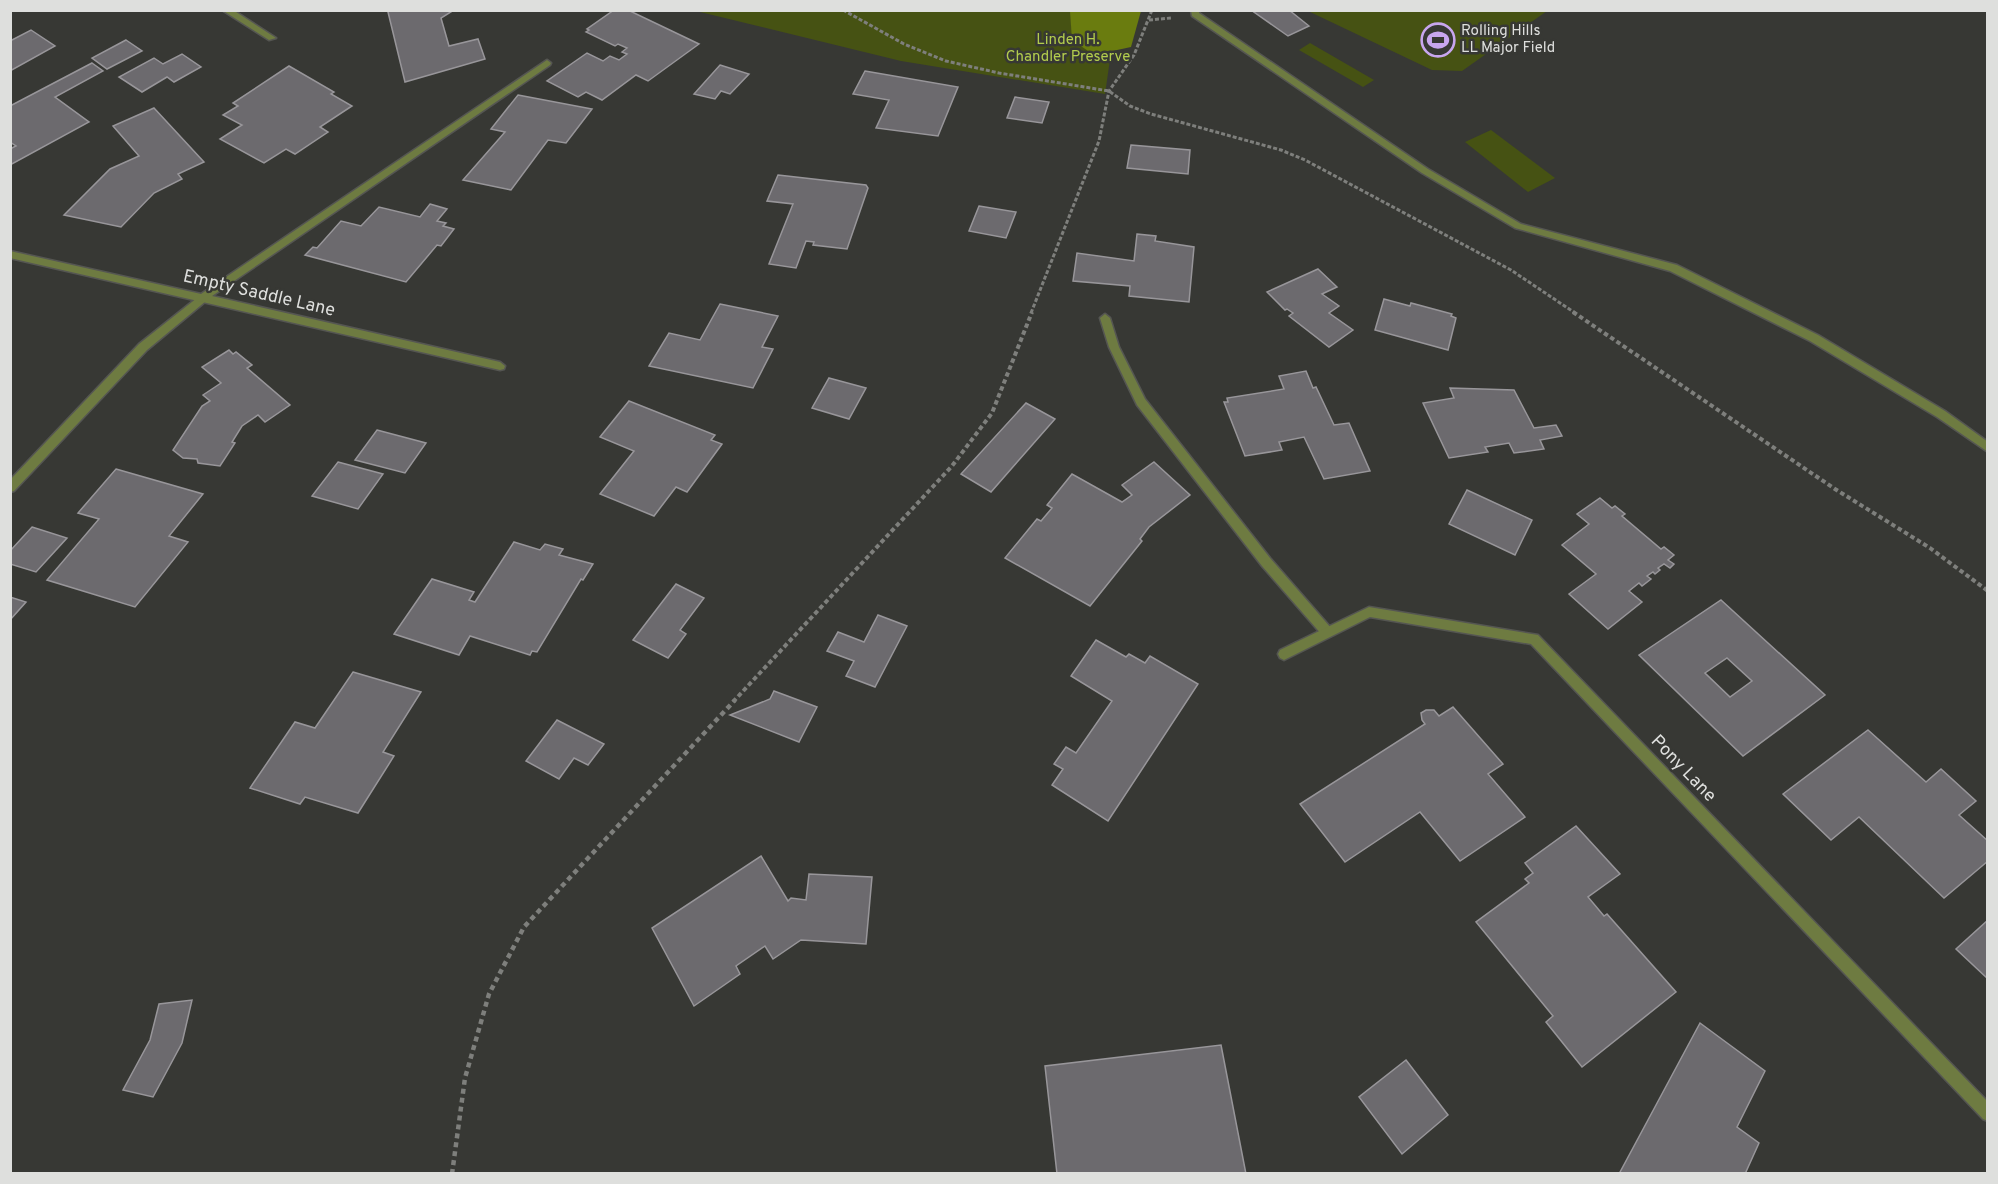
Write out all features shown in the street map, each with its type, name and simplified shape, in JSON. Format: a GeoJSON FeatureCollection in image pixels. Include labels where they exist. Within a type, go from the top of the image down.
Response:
{"type":"FeatureCollection","features":[{"type":"Feature","properties":{"kind":"street"},"geometry":{"type":"LineString","coordinates":[[226,10],[272,38]]}},
{"type":"Feature","properties":{"kind":"street"},"geometry":{"type":"LineString","coordinates":[[1195,10],[1195,14],[1425,171],[1518,226],[1673,268],[1814,338],[1941,414],[1988,448]]}},
{"type":"Feature","properties":{"kind":"street"},"geometry":{"type":"LineString","coordinates":[[10,488],[143,347],[202,298],[547,63]]}},
{"type":"Feature","properties":{"kind":"street","name":"Empty Saddle Lane"},"geometry":{"type":"LineString","coordinates":[[10,254],[500,366]]}},
{"type":"Feature","properties":{"kind":"street"},"geometry":{"type":"LineString","coordinates":[[1105,318],[1114,347],[1141,402],[1266,562],[1327,633]]}},
{"type":"Feature","properties":{"kind":"street","name":"Pony Lane"},"geometry":{"type":"LineString","coordinates":[[1284,654],[1369,612],[1534,639],[1988,1114]]}},
{"type":"Feature","properties":{"kind":"path"},"geometry":{"type":"LineString","coordinates":[[843,10],[904,44],[946,61],[999,73],[1109,91],[1130,106],[1151,114],[1281,150],[1305,160],[1511,270],[1835,489],[1930,548],[1988,591]]}},
{"type":"Feature","properties":{"kind":"path"},"geometry":{"type":"LineString","coordinates":[[452,1173],[465,1078],[489,994],[524,927],[952,466],[992,413],[1099,141],[1109,91],[1134,55],[1152,10]]}},
{"type":"Feature","properties":{"kind":"path"},"geometry":{"type":"LineString","coordinates":[[1148,21],[1178,17]]}},
{"type":"Feature","properties":{"kind":"green space","name":"Linden H. Chandler Preserve"},"geometry":{"type":"Polygon","coordinates":[[[696,11],[1117,11],[1105,94],[901,61],[696,11]]]}},
{"type":"Feature","properties":{"kind":"green space"},"geometry":{"type":"Polygon","coordinates":[[[1070,11],[1141,11],[1131,47],[1094,55],[1072,40],[1070,11]]]}},
{"type":"Feature","properties":{"kind":"green space","name":"Rolling Hills LL Major Field"},"geometry":{"type":"Polygon","coordinates":[[[1308,11],[1547,11],[1462,71],[1432,70],[1308,11]]]}},
{"type":"Feature","properties":{"kind":"green space"},"geometry":{"type":"Polygon","coordinates":[[[1310,43],[1374,80],[1363,87],[1299,50],[1310,43]]]}},
{"type":"Feature","properties":{"kind":"green space"},"geometry":{"type":"Polygon","coordinates":[[[1491,130],[1555,178],[1528,192],[1465,142],[1491,130]]]}},
{"type":"Feature","properties":{"kind":"building"},"geometry":{"type":"Polygon","coordinates":[[[391,10],[454,10],[441,18],[449,46],[478,39],[485,59],[405,82],[388,12],[391,10]]]}},
{"type":"Feature","properties":{"kind":"building"},"geometry":{"type":"Polygon","coordinates":[[[614,10],[628,10],[699,44],[648,81],[636,75],[602,100],[586,92],[578,97],[547,81],[587,53],[603,61],[610,56],[619,60],[627,54],[622,52],[627,48],[618,44],[615,46],[586,32],[614,10]]]}},
{"type":"Feature","properties":{"kind":"building"},"geometry":{"type":"Polygon","coordinates":[[[1251,10],[1289,10],[1309,26],[1288,36],[1251,10]]]}},
{"type":"Feature","properties":{"kind":"building"},"geometry":{"type":"Polygon","coordinates":[[[31,30],[55,46],[10,71],[10,41],[31,30]]]}},
{"type":"Feature","properties":{"kind":"building"},"geometry":{"type":"Polygon","coordinates":[[[126,40],[142,51],[107,69],[92,58],[126,40]]]}},
{"type":"Feature","properties":{"kind":"building"},"geometry":{"type":"Polygon","coordinates":[[[182,54],[201,67],[174,82],[167,77],[142,92],[119,77],[154,58],[163,64],[182,54]]]}},
{"type":"Feature","properties":{"kind":"building"},"geometry":{"type":"Polygon","coordinates":[[[92,63],[103,71],[55,97],[89,122],[10,165],[10,149],[16,146],[10,142],[10,106],[92,63]]]}},
{"type":"Feature","properties":{"kind":"building"},"geometry":{"type":"Polygon","coordinates":[[[720,65],[749,74],[730,94],[721,91],[715,99],[694,94],[720,65]]]}},
{"type":"Feature","properties":{"kind":"building"},"geometry":{"type":"Polygon","coordinates":[[[289,66],[334,92],[331,94],[352,106],[320,127],[328,132],[295,154],[286,149],[264,163],[220,139],[242,125],[223,115],[238,106],[233,103],[289,66]]]}},
{"type":"Feature","properties":{"kind":"building"},"geometry":{"type":"Polygon","coordinates":[[[865,71],[958,87],[938,136],[876,128],[889,100],[853,94],[865,71]]]}},
{"type":"Feature","properties":{"kind":"building"},"geometry":{"type":"Polygon","coordinates":[[[518,95],[592,109],[566,143],[548,140],[511,190],[463,180],[505,132],[491,129],[518,95]]]}},
{"type":"Feature","properties":{"kind":"building"},"geometry":{"type":"Polygon","coordinates":[[[1015,97],[1049,102],[1042,123],[1007,118],[1015,97]]]}},
{"type":"Feature","properties":{"kind":"building"},"geometry":{"type":"Polygon","coordinates":[[[154,108],[204,162],[178,174],[182,179],[154,193],[121,227],[64,215],[110,169],[139,156],[113,126],[154,108]]]}},
{"type":"Feature","properties":{"kind":"building"},"geometry":{"type":"Polygon","coordinates":[[[1131,145],[1190,150],[1188,174],[1127,168],[1131,145]]]}},
{"type":"Feature","properties":{"kind":"building"},"geometry":{"type":"Polygon","coordinates":[[[778,175],[866,185],[868,188],[847,249],[813,245],[814,242],[806,241],[796,268],[769,264],[793,204],[767,201],[778,175]]]}},
{"type":"Feature","properties":{"kind":"building"},"geometry":{"type":"Polygon","coordinates":[[[430,204],[447,209],[437,221],[446,223],[443,226],[454,229],[441,246],[437,245],[406,282],[305,255],[313,247],[317,248],[341,221],[361,226],[379,207],[420,217],[430,204]]]}},
{"type":"Feature","properties":{"kind":"building"},"geometry":{"type":"Polygon","coordinates":[[[979,206],[1016,212],[1006,238],[969,231],[979,206]]]}},
{"type":"Feature","properties":{"kind":"building"},"geometry":{"type":"Polygon","coordinates":[[[1137,234],[1156,236],[1155,241],[1194,247],[1189,302],[1129,296],[1130,286],[1073,281],[1077,253],[1134,261],[1137,234]]]}},
{"type":"Feature","properties":{"kind":"building"},"geometry":{"type":"Polygon","coordinates":[[[1318,269],[1337,287],[1322,294],[1339,306],[1329,313],[1353,330],[1329,347],[1289,316],[1293,313],[1285,310],[1267,292],[1318,269]]]}},
{"type":"Feature","properties":{"kind":"building"},"geometry":{"type":"Polygon","coordinates":[[[1384,299],[1410,306],[1411,303],[1452,314],[1451,316],[1456,318],[1448,350],[1375,330],[1384,299]]]}},
{"type":"Feature","properties":{"kind":"building"},"geometry":{"type":"Polygon","coordinates":[[[720,304],[778,316],[762,347],[773,349],[753,388],[649,366],[669,333],[700,340],[720,304]]]}},
{"type":"Feature","properties":{"kind":"building"},"geometry":{"type":"Polygon","coordinates":[[[229,350],[233,354],[236,352],[252,365],[247,368],[290,405],[265,422],[258,415],[242,426],[232,442],[235,443],[220,466],[198,463],[197,459],[183,458],[173,450],[202,406],[210,401],[203,395],[221,383],[202,367],[229,350]]]}},
{"type":"Feature","properties":{"kind":"building"},"geometry":{"type":"Polygon","coordinates":[[[1306,371],[1334,425],[1349,423],[1370,471],[1324,479],[1304,437],[1279,442],[1282,450],[1245,456],[1224,402],[1228,402],[1227,398],[1284,389],[1279,376],[1306,371]]]}},
{"type":"Feature","properties":{"kind":"building"},"geometry":{"type":"Polygon","coordinates":[[[829,378],[866,388],[849,419],[812,408],[829,378]]]}},
{"type":"Feature","properties":{"kind":"building"},"geometry":{"type":"Polygon","coordinates":[[[1450,388],[1514,390],[1534,428],[1556,425],[1562,436],[1540,440],[1544,449],[1514,453],[1509,443],[1485,447],[1488,452],[1449,458],[1423,403],[1454,398],[1450,388]]]}},
{"type":"Feature","properties":{"kind":"building"},"geometry":{"type":"Polygon","coordinates":[[[629,401],[715,435],[711,440],[722,444],[687,492],[676,487],[654,516],[600,494],[634,451],[600,437],[629,401]]]}},
{"type":"Feature","properties":{"kind":"building"},"geometry":{"type":"Polygon","coordinates":[[[1026,403],[1055,419],[991,492],[961,474],[1026,403]]]}},
{"type":"Feature","properties":{"kind":"building"},"geometry":{"type":"Polygon","coordinates":[[[377,430],[426,443],[405,473],[355,460],[377,430]]]}},
{"type":"Feature","properties":{"kind":"building"},"geometry":{"type":"Polygon","coordinates":[[[338,462],[383,474],[358,509],[312,496],[338,462]]]}},
{"type":"Feature","properties":{"kind":"building"},"geometry":{"type":"Polygon","coordinates":[[[1154,462],[1190,495],[1149,527],[1140,539],[1142,541],[1090,606],[1005,558],[1037,519],[1041,521],[1052,508],[1047,505],[1072,474],[1122,502],[1132,495],[1122,485],[1154,462]]]}},
{"type":"Feature","properties":{"kind":"building"},"geometry":{"type":"Polygon","coordinates":[[[116,469],[203,494],[169,536],[188,542],[135,607],[47,580],[99,519],[78,513],[116,469]]]}},
{"type":"Feature","properties":{"kind":"building"},"geometry":{"type":"Polygon","coordinates":[[[1467,490],[1532,520],[1515,555],[1449,524],[1467,490]]]}},
{"type":"Feature","properties":{"kind":"building"},"geometry":{"type":"Polygon","coordinates":[[[1600,498],[1612,508],[1615,506],[1625,514],[1622,516],[1661,549],[1664,547],[1674,555],[1668,560],[1674,564],[1670,568],[1664,564],[1655,574],[1653,572],[1647,576],[1651,579],[1642,586],[1639,583],[1629,591],[1642,602],[1608,629],[1569,594],[1596,574],[1562,545],[1589,524],[1577,514],[1600,498]]]}},
{"type":"Feature","properties":{"kind":"building"},"geometry":{"type":"Polygon","coordinates":[[[32,527],[67,538],[36,572],[10,564],[10,551],[32,527]]]}},
{"type":"Feature","properties":{"kind":"building"},"geometry":{"type":"Polygon","coordinates":[[[514,542],[540,550],[545,544],[563,549],[559,555],[593,564],[583,580],[581,579],[537,652],[532,651],[530,655],[470,636],[459,655],[394,634],[432,579],[474,592],[469,600],[475,602],[514,542]]]}},
{"type":"Feature","properties":{"kind":"building"},"geometry":{"type":"Polygon","coordinates":[[[676,584],[704,598],[680,630],[686,634],[668,658],[633,640],[676,584]]]}},
{"type":"Feature","properties":{"kind":"building"},"geometry":{"type":"Polygon","coordinates":[[[10,597],[26,602],[10,620],[10,597]]]}},
{"type":"Feature","properties":{"kind":"building"},"geometry":{"type":"Polygon","coordinates":[[[1721,600],[1825,695],[1743,756],[1639,655],[1721,600]],[[1727,658],[1705,673],[1730,697],[1752,681],[1727,658]]]}},
{"type":"Feature","properties":{"kind":"building"},"geometry":{"type":"Polygon","coordinates":[[[878,615],[907,626],[875,687],[846,676],[854,661],[827,651],[838,632],[864,642],[878,615]]]}},
{"type":"Feature","properties":{"kind":"building"},"geometry":{"type":"Polygon","coordinates":[[[1096,640],[1126,657],[1129,654],[1145,663],[1150,656],[1198,684],[1108,821],[1052,785],[1063,769],[1054,764],[1066,747],[1076,753],[1112,701],[1071,676],[1096,640]]]}},
{"type":"Feature","properties":{"kind":"building"},"geometry":{"type":"Polygon","coordinates":[[[353,672],[421,692],[383,752],[394,756],[358,813],[305,797],[300,804],[250,788],[295,722],[315,728],[353,672]]]}},
{"type":"Feature","properties":{"kind":"building"},"geometry":{"type":"Polygon","coordinates":[[[774,691],[817,707],[799,742],[730,715],[770,699],[774,691]]]}},
{"type":"Feature","properties":{"kind":"building"},"geometry":{"type":"Polygon","coordinates":[[[1453,707],[1503,764],[1488,774],[1525,817],[1460,861],[1420,812],[1345,862],[1300,804],[1425,724],[1421,713],[1434,710],[1439,716],[1453,707]]]}},
{"type":"Feature","properties":{"kind":"building"},"geometry":{"type":"Polygon","coordinates":[[[557,720],[604,744],[588,765],[574,758],[559,779],[526,761],[557,720]]]}},
{"type":"Feature","properties":{"kind":"building"},"geometry":{"type":"Polygon","coordinates":[[[1868,730],[1926,782],[1941,769],[1976,801],[1959,815],[1988,841],[1988,861],[1944,898],[1859,817],[1831,840],[1783,794],[1868,730]]]}},
{"type":"Feature","properties":{"kind":"building"},"geometry":{"type":"Polygon","coordinates":[[[1576,826],[1620,874],[1588,897],[1604,916],[1607,914],[1676,992],[1582,1067],[1546,1022],[1553,1016],[1476,922],[1529,883],[1525,879],[1533,873],[1525,863],[1576,826]]]}},
{"type":"Feature","properties":{"kind":"building"},"geometry":{"type":"Polygon","coordinates":[[[761,856],[788,901],[791,898],[806,900],[809,874],[872,877],[866,944],[801,940],[773,959],[765,946],[736,966],[740,974],[694,1006],[652,928],[761,856]]]}},
{"type":"Feature","properties":{"kind":"building"},"geometry":{"type":"Polygon","coordinates":[[[1988,920],[1988,979],[1956,949],[1988,920]]]}},
{"type":"Feature","properties":{"kind":"building"},"geometry":{"type":"Polygon","coordinates":[[[192,1000],[182,1043],[153,1097],[123,1090],[150,1040],[159,1004],[192,1000]]]}},
{"type":"Feature","properties":{"kind":"building"},"geometry":{"type":"Polygon","coordinates":[[[1700,1023],[1765,1071],[1737,1127],[1759,1143],[1745,1174],[1619,1174],[1700,1023]]]}},
{"type":"Feature","properties":{"kind":"building"},"geometry":{"type":"Polygon","coordinates":[[[1221,1045],[1246,1174],[1057,1174],[1045,1066],[1221,1045]]]}},
{"type":"Feature","properties":{"kind":"building"},"geometry":{"type":"Polygon","coordinates":[[[1406,1060],[1448,1115],[1402,1154],[1359,1097],[1406,1060]]]}},
{"type":"Feature","properties":{"kind":"place","name":"Rolling Hills LL Major Field"},"geometry":{"type":"Point","coordinates":[1438,40]}}]}
